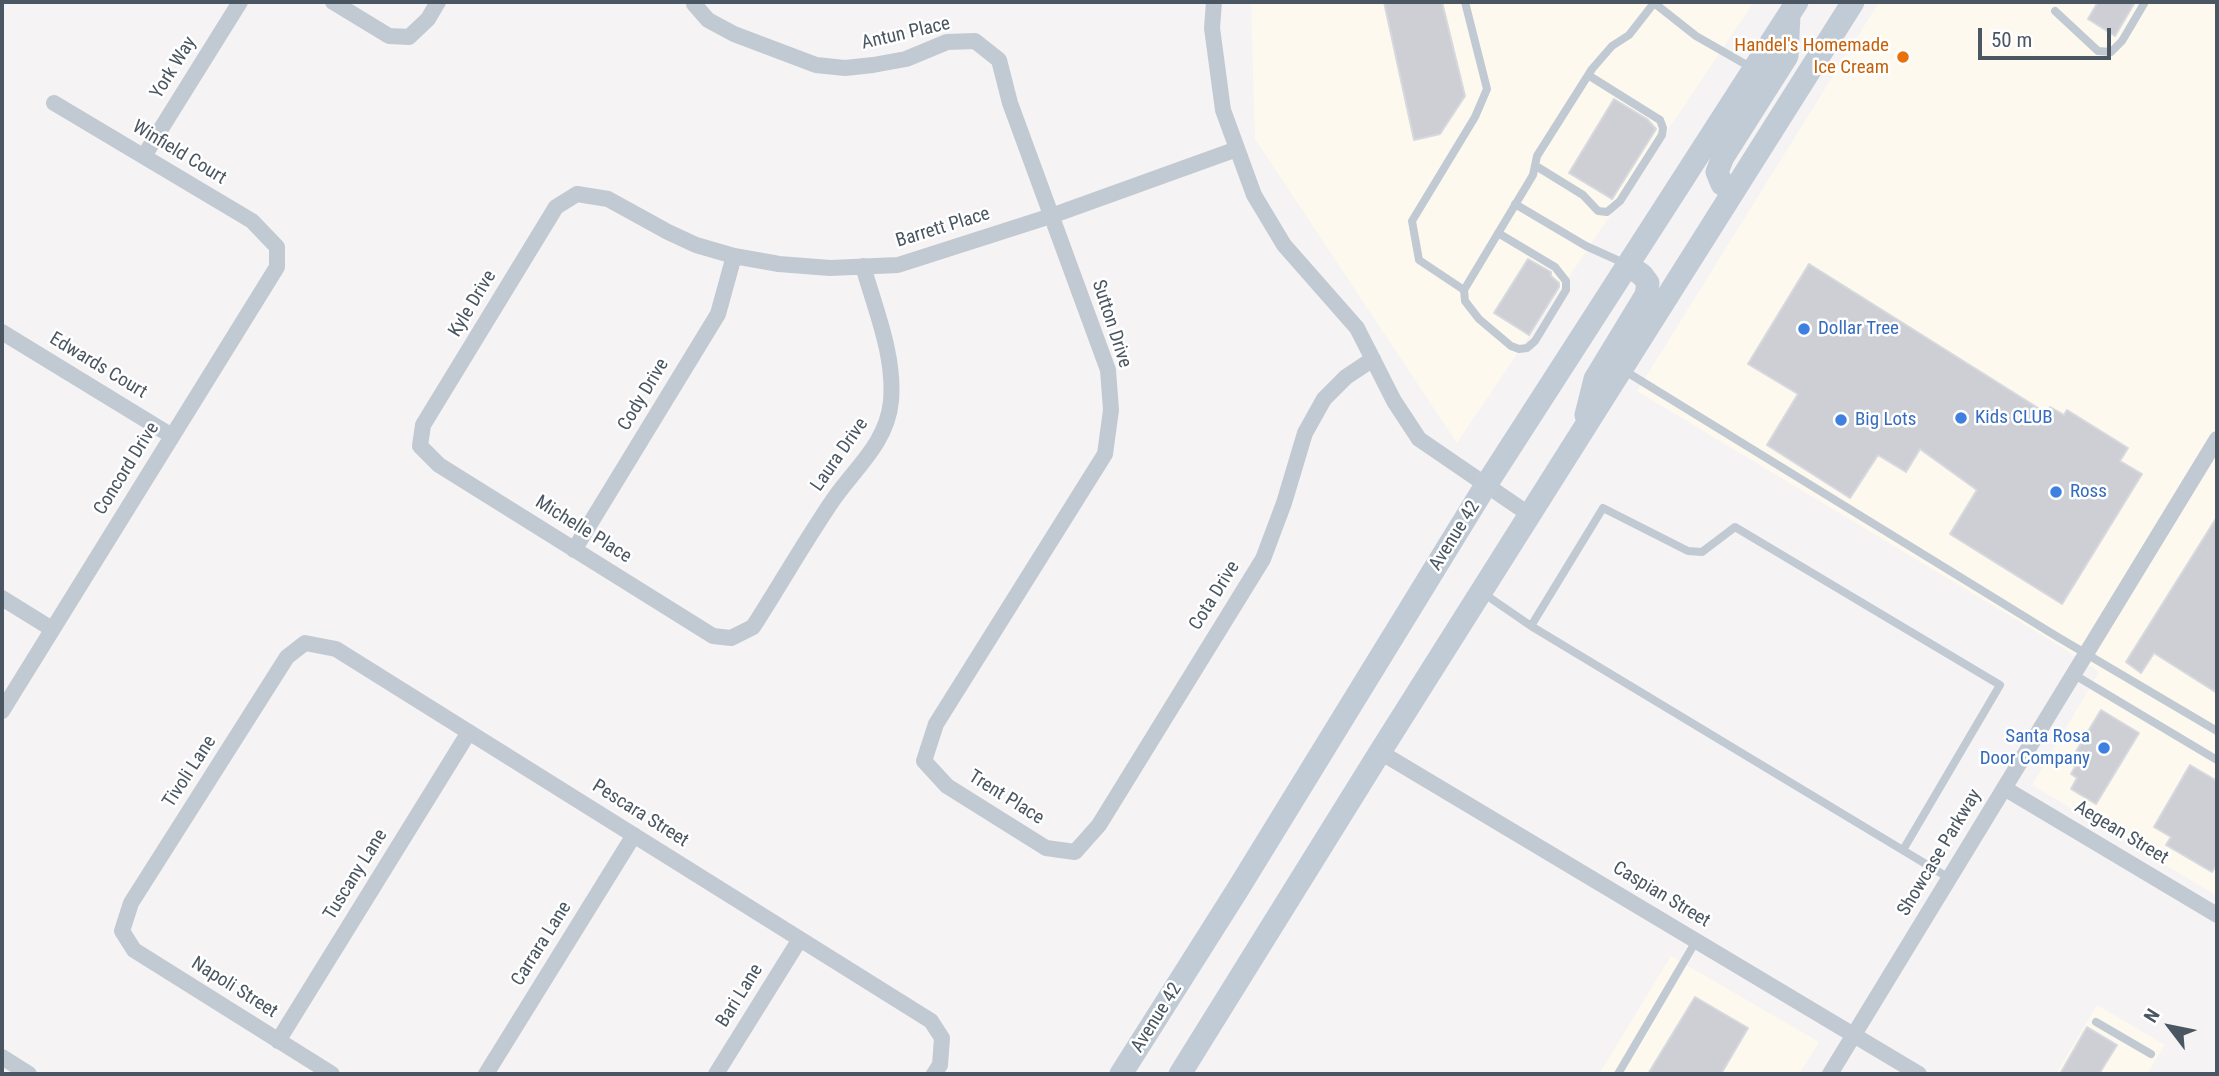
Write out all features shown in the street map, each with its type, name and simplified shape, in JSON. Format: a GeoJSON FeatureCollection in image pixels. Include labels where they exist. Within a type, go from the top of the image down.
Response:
{"type":"FeatureCollection","features":[{"type":"Feature","properties":{"kind":"main road"},"geometry":{"type":"LineString","coordinates":[[1180,1074],[1853,2]]}},
{"type":"Feature","properties":{"kind":"main road"},"geometry":{"type":"LineString","coordinates":[[1734,191],[1722,184],[1717,172],[1723,157],[1787,56],[1793,8]]}},
{"type":"Feature","properties":{"kind":"main road","name":"Avenue 42"},"geometry":{"type":"LineString","coordinates":[[1121,1074],[1486,485],[1793,8]]}},
{"type":"Feature","properties":{"kind":"main road"},"geometry":{"type":"LineString","coordinates":[[1581,435],[1595,379],[1646,295],[1648,283],[1629,265]]}},
{"type":"Feature","properties":{"kind":"street","name":"York Way"},"geometry":{"type":"LineString","coordinates":[[144,156],[240,2]]}},
{"type":"Feature","properties":{"kind":"street"},"geometry":{"type":"LineString","coordinates":[[333,2],[389,36],[409,37],[428,19],[438,2]]}},
{"type":"Feature","properties":{"kind":"street"},"geometry":{"type":"LineString","coordinates":[[1214,2],[1212,28],[1223,110],[1254,195],[1284,245],[1357,328],[1394,401],[1419,439],[1530,515]]}},
{"type":"Feature","properties":{"kind":"street","name":"Antun Place"},"geometry":{"type":"LineString","coordinates":[[694,3],[708,20],[734,34],[816,65],[845,68],[873,65],[906,59],[947,42],[975,41]]}},
{"type":"Feature","properties":{"kind":"street","name":"Sutton Drive"},"geometry":{"type":"LineString","coordinates":[[924,761],[936,724],[1105,454],[1111,411],[1108,370],[1010,103],[999,60],[975,41]]}},
{"type":"Feature","properties":{"kind":"street","name":"Winfield Court"},"geometry":{"type":"LineString","coordinates":[[54,103],[252,221],[277,247]]}},
{"type":"Feature","properties":{"kind":"street","name":"Barrett Place"},"geometry":{"type":"LineString","coordinates":[[577,194],[608,199],[696,245],[734,256],[779,264],[830,268],[898,265],[1051,216],[1237,149]]}},
{"type":"Feature","properties":{"kind":"street","name":"Kyle Drive"},"geometry":{"type":"LineString","coordinates":[[419,446],[423,425],[556,207],[577,194]]}},
{"type":"Feature","properties":{"kind":"street","name":"Concord Drive"},"geometry":{"type":"LineString","coordinates":[[2,711],[277,268],[277,247]]}},
{"type":"Feature","properties":{"kind":"street","name":"Cody Drive"},"geometry":{"type":"LineString","coordinates":[[574,550],[718,314],[734,256]]}},
{"type":"Feature","properties":{"kind":"street","name":"Laura Drive"},"geometry":{"type":"LineString","coordinates":[[731,638],[753,627],[833,500],[866,460],[886,428],[891,401],[891,364],[863,266]]}},
{"type":"Feature","properties":{"kind":"street","name":"Edwards Court"},"geometry":{"type":"LineString","coordinates":[[2,332],[172,436]]}},
{"type":"Feature","properties":{"kind":"street","name":"Cota Drive"},"geometry":{"type":"LineString","coordinates":[[1075,852],[1098,825],[1263,559],[1284,503],[1305,433],[1324,399],[1346,377],[1373,359]]}},
{"type":"Feature","properties":{"kind":"street","name":"Showcase Parkway"},"geometry":{"type":"LineString","coordinates":[[1830,1074],[2217,439]]}},
{"type":"Feature","properties":{"kind":"street","name":"Michelle Place"},"geometry":{"type":"LineString","coordinates":[[419,446],[439,465],[713,636],[731,638]]}},
{"type":"Feature","properties":{"kind":"street"},"geometry":{"type":"LineString","coordinates":[[2,598],[52,629]]}},
{"type":"Feature","properties":{"kind":"street","name":"Pescara Street"},"geometry":{"type":"LineString","coordinates":[[305,643],[336,649],[931,1021],[942,1038],[940,1065],[934,1074]]}},
{"type":"Feature","properties":{"kind":"street","name":"Tivoli Lane"},"geometry":{"type":"LineString","coordinates":[[122,931],[138,891],[288,657],[305,643]]}},
{"type":"Feature","properties":{"kind":"street","name":"Tuscany Lane"},"geometry":{"type":"LineString","coordinates":[[278,1041],[469,732]]}},
{"type":"Feature","properties":{"kind":"street","name":"Caspian Street"},"geometry":{"type":"LineString","coordinates":[[1380,752],[1920,1074]]}},
{"type":"Feature","properties":{"kind":"street","name":"Trent Place"},"geometry":{"type":"LineString","coordinates":[[924,761],[947,786],[1046,848],[1075,852]]}},
{"type":"Feature","properties":{"kind":"street","name":"Aegean Street"},"geometry":{"type":"LineString","coordinates":[[2004,788],[2217,915]]}},
{"type":"Feature","properties":{"kind":"street","name":"Carrara Lane"},"geometry":{"type":"LineString","coordinates":[[486,1074],[634,835]]}},
{"type":"Feature","properties":{"kind":"street","name":"Napoli Street"},"geometry":{"type":"LineString","coordinates":[[122,931],[134,950],[332,1074]]}},
{"type":"Feature","properties":{"kind":"street","name":"Bari Lane"},"geometry":{"type":"LineString","coordinates":[[716,1074],[800,939]]}},
{"type":"Feature","properties":{"kind":"street"},"geometry":{"type":"LineString","coordinates":[[2,1057],[29,1074]]}},
{"type":"Feature","properties":{"kind":"lane"},"geometry":{"type":"LineString","coordinates":[[1464,290],[1419,260],[1412,221],[1475,117],[1487,89],[1465,2]]}},
{"type":"Feature","properties":{"kind":"lane"},"geometry":{"type":"LineString","coordinates":[[2055,11],[2098,51],[2111,52],[2122,41],[2145,2]]}},
{"type":"Feature","properties":{"kind":"lane"},"geometry":{"type":"LineString","coordinates":[[1498,233],[1555,267],[1566,281],[1566,290],[1535,341],[1527,348],[1511,346],[1472,311],[1465,302],[1464,290],[1498,233],[1516,204],[1533,175],[1537,156],[1588,75],[1612,46],[1629,35],[1653,3],[1696,36],[1754,69]]}},
{"type":"Feature","properties":{"kind":"lane"},"geometry":{"type":"LineString","coordinates":[[1536,166],[1583,195],[1598,211],[1607,212],[1620,201],[1662,135],[1660,120],[1588,75]]}},
{"type":"Feature","properties":{"kind":"lane"},"geometry":{"type":"LineString","coordinates":[[1516,204],[1586,246],[1629,265]]}},
{"type":"Feature","properties":{"kind":"lane"},"geometry":{"type":"LineString","coordinates":[[1622,369],[2217,731]]}},
{"type":"Feature","properties":{"kind":"lane"},"geometry":{"type":"LineString","coordinates":[[1531,626],[1603,508],[1688,551],[1702,552],[1735,527],[2000,685],[1903,850]]}},
{"type":"Feature","properties":{"kind":"lane"},"geometry":{"type":"LineString","coordinates":[[1482,592],[1531,626],[1949,878]]}},
{"type":"Feature","properties":{"kind":"lane"},"geometry":{"type":"LineString","coordinates":[[2073,674],[2217,760]]}},
{"type":"Feature","properties":{"kind":"lane"},"geometry":{"type":"LineString","coordinates":[[1618,1074],[1696,941]]}},
{"type":"Feature","properties":{"kind":"lane"},"geometry":{"type":"LineString","coordinates":[[2096,1022],[2151,1054]]}},
{"type":"Feature","properties":{"kind":"shaded area"},"geometry":{"type":"Polygon","coordinates":[[[1251,2],[1754,2],[1457,443],[1255,139],[1251,2]]]}},
{"type":"Feature","properties":{"kind":"shaded area"},"geometry":{"type":"Polygon","coordinates":[[[1879,2],[2217,2],[2217,896],[2032,785],[2099,672],[1637,391],[1879,2]]]}},
{"type":"Feature","properties":{"kind":"shaded area"},"geometry":{"type":"Polygon","coordinates":[[[1671,956],[1819,1042],[1799,1074],[1599,1074],[1671,956]]]}},
{"type":"Feature","properties":{"kind":"shaded area"},"geometry":{"type":"Polygon","coordinates":[[[2097,1005],[2165,1045],[2147,1074],[2056,1074],[2097,1005]]]}},
{"type":"Feature","properties":{"kind":"building"},"geometry":{"type":"Polygon","coordinates":[[[1384,2],[1442,2],[1465,96],[1440,134],[1414,140],[1384,2]]]}},
{"type":"Feature","properties":{"kind":"building"},"geometry":{"type":"Polygon","coordinates":[[[2098,2],[2135,2],[2115,36],[2088,19],[2098,2]]]}},
{"type":"Feature","properties":{"kind":"building"},"geometry":{"type":"Polygon","coordinates":[[[1614,99],[1647,119],[1656,129],[1612,199],[1569,173],[1614,99]]]}},
{"type":"Feature","properties":{"kind":"building"},"geometry":{"type":"Polygon","coordinates":[[[1528,259],[1551,272],[1551,276],[1559,283],[1529,335],[1494,313],[1528,259]]]}},
{"type":"Feature","properties":{"kind":"building"},"geometry":{"type":"Polygon","coordinates":[[[1809,264],[2046,413],[2050,407],[2064,415],[2067,410],[2128,448],[2120,461],[2142,474],[2062,604],[1950,534],[1977,490],[1920,449],[1906,472],[1878,455],[1850,498],[1767,445],[1798,394],[1748,364],[1809,264]]]}},
{"type":"Feature","properties":{"kind":"building"},"geometry":{"type":"Polygon","coordinates":[[[2217,517],[2217,693],[2154,653],[2141,673],[2126,662],[2217,517]]]}},
{"type":"Feature","properties":{"kind":"building","name":"Santa Rosa Door Company"},"geometry":{"type":"Polygon","coordinates":[[[2101,710],[2139,733],[2096,804],[2071,789],[2077,778],[2071,774],[2075,767],[2069,763],[2101,710]]]}},
{"type":"Feature","properties":{"kind":"building"},"geometry":{"type":"Polygon","coordinates":[[[2190,765],[2217,781],[2217,864],[2212,872],[2166,845],[2171,837],[2154,827],[2190,765]]]}},
{"type":"Feature","properties":{"kind":"building"},"geometry":{"type":"Polygon","coordinates":[[[1695,997],[1748,1028],[1721,1074],[1648,1074],[1695,997]]]}},
{"type":"Feature","properties":{"kind":"building"},"geometry":{"type":"Polygon","coordinates":[[[2087,1027],[2117,1045],[2099,1074],[2060,1074],[2087,1027]]]}},
{"type":"Feature","properties":{"kind":"place","name":"Handel's Homemade Ice Cream"},"geometry":{"type":"Point","coordinates":[1903,57]}},
{"type":"Feature","properties":{"kind":"place","name":"Dollar Tree"},"geometry":{"type":"Point","coordinates":[1804,329]}},
{"type":"Feature","properties":{"kind":"place","name":"Kids CLUB"},"geometry":{"type":"Point","coordinates":[1961,418]}},
{"type":"Feature","properties":{"kind":"place","name":"Big Lots"},"geometry":{"type":"Point","coordinates":[1841,420]}},
{"type":"Feature","properties":{"kind":"place","name":"Ross"},"geometry":{"type":"Point","coordinates":[2056,492]}},
{"type":"Feature","properties":{"kind":"place","name":"Santa Rosa Door Company"},"geometry":{"type":"Point","coordinates":[2104,748]}}]}
